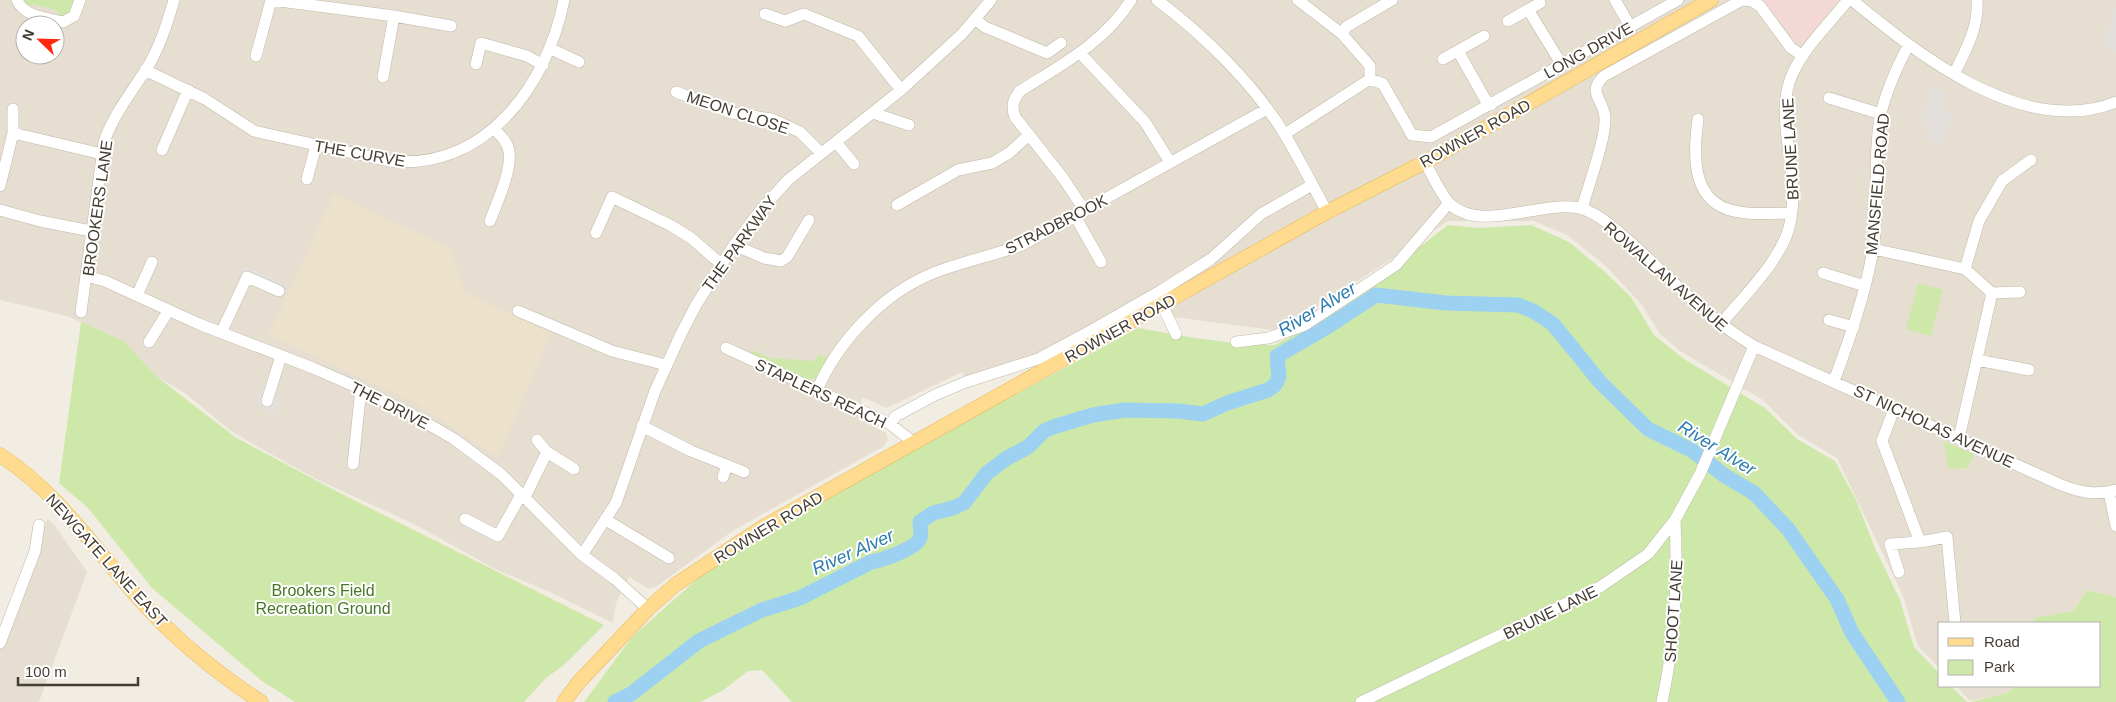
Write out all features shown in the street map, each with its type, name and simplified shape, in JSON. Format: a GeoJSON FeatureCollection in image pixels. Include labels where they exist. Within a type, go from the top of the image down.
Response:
{"type":"FeatureCollection","features":[{"type":"Feature","properties":{"kind":"main road","name":"ROWNER ROAD"},"geometry":{"type":"LineString","coordinates":[[564,702],[578,683],[648,608],[675,585],[763,527],[1327,212],[1424,162],[1711,0]]}},
{"type":"Feature","properties":{"kind":"main road","name":"NEWGATE LANE EAST"},"geometry":{"type":"LineString","coordinates":[[0,455],[24,472],[71,516],[142,602],[173,632],[241,689],[261,702]]}},
{"type":"Feature","properties":{"kind":"street"},"geometry":{"type":"LineString","coordinates":[[17,0],[26,12],[63,22],[74,16],[80,0]]}},
{"type":"Feature","properties":{"kind":"street","name":"BROOKERS LANE"},"geometry":{"type":"LineString","coordinates":[[81,312],[102,154],[108,130],[158,46],[174,0]]}},
{"type":"Feature","properties":{"kind":"street"},"geometry":{"type":"LineString","coordinates":[[256,56],[272,0],[338,5],[451,26]]}},
{"type":"Feature","properties":{"kind":"street","name":"THE CURVE"},"geometry":{"type":"LineString","coordinates":[[145,70],[188,90],[254,131],[389,161],[404,163],[425,161],[459,151],[494,129],[532,84],[543,65],[551,49],[564,0]]}},
{"type":"Feature","properties":{"kind":"street"},"geometry":{"type":"LineString","coordinates":[[1101,262],[1063,178],[1013,112],[1013,101],[1020,91],[1080,53],[1106,31],[1123,13],[1131,0]]}},
{"type":"Feature","properties":{"kind":"street"},"geometry":{"type":"LineString","coordinates":[[1157,0],[1210,44],[1266,109],[1285,134],[1327,212]]}},
{"type":"Feature","properties":{"kind":"street"},"geometry":{"type":"LineString","coordinates":[[1285,134],[1370,79],[1370,66],[1342,34],[1298,0]]}},
{"type":"Feature","properties":{"kind":"street"},"geometry":{"type":"LineString","coordinates":[[1342,34],[1346,28],[1392,0]]}},
{"type":"Feature","properties":{"kind":"street"},"geometry":{"type":"LineString","coordinates":[[1615,0],[1630,26]]}},
{"type":"Feature","properties":{"kind":"street","name":"LONG DRIVE"},"geometry":{"type":"LineString","coordinates":[[1370,79],[1383,84],[1412,135],[1425,138],[1431,137],[1678,0]]}},
{"type":"Feature","properties":{"kind":"street"},"geometry":{"type":"LineString","coordinates":[[1582,209],[1605,120],[1604,109],[1596,94],[1596,88],[1604,76],[1742,0],[1752,1],[1760,6],[1791,48],[1803,56]]}},
{"type":"Feature","properties":{"kind":"street","name":"BRUNE LANE"},"geometry":{"type":"LineString","coordinates":[[1721,324],[1775,257],[1788,231],[1794,192],[1786,104],[1790,80],[1803,56],[1848,0]]}},
{"type":"Feature","properties":{"kind":"street"},"geometry":{"type":"LineString","coordinates":[[1852,0],[1908,46],[1954,74],[2015,102],[2046,110],[2068,111],[2116,102]]}},
{"type":"Feature","properties":{"kind":"street"},"geometry":{"type":"LineString","coordinates":[[1954,74],[1976,26],[1977,0]]}},
{"type":"Feature","properties":{"kind":"street","name":"THE PARKWAY"},"geometry":{"type":"LineString","coordinates":[[582,555],[606,520],[624,484],[642,426],[666,365],[696,305],[734,245],[774,193],[806,164],[873,114],[901,90],[976,20],[985,2]]}},
{"type":"Feature","properties":{"kind":"street"},"geometry":{"type":"LineString","coordinates":[[1508,21],[1529,11],[1540,3]]}},
{"type":"Feature","properties":{"kind":"street"},"geometry":{"type":"LineString","coordinates":[[1529,11],[1562,65]]}},
{"type":"Feature","properties":{"kind":"street"},"geometry":{"type":"LineString","coordinates":[[765,14],[785,21],[804,14],[858,36],[901,90]]}},
{"type":"Feature","properties":{"kind":"street"},"geometry":{"type":"LineString","coordinates":[[383,77],[394,16]]}},
{"type":"Feature","properties":{"kind":"street"},"geometry":{"type":"LineString","coordinates":[[976,20],[985,27],[1047,53],[1061,42]]}},
{"type":"Feature","properties":{"kind":"street"},"geometry":{"type":"LineString","coordinates":[[1443,59],[1484,36]]}},
{"type":"Feature","properties":{"kind":"street"},"geometry":{"type":"LineString","coordinates":[[476,64],[481,43],[527,56],[543,65]]}},
{"type":"Feature","properties":{"kind":"street","name":"MANSFIELD ROAD"},"geometry":{"type":"LineString","coordinates":[[1834,381],[1854,327],[1873,249],[1881,114],[1887,91],[1908,46]]}},
{"type":"Feature","properties":{"kind":"street"},"geometry":{"type":"LineString","coordinates":[[551,49],[579,62]]}},
{"type":"Feature","properties":{"kind":"street"},"geometry":{"type":"LineString","coordinates":[[1458,51],[1485,100],[1491,104]]}},
{"type":"Feature","properties":{"kind":"street"},"geometry":{"type":"LineString","coordinates":[[1080,53],[1145,122],[1170,162]]}},
{"type":"Feature","properties":{"kind":"street"},"geometry":{"type":"LineString","coordinates":[[162,150],[188,90]]}},
{"type":"Feature","properties":{"kind":"street","name":"MEON CLOSE"},"geometry":{"type":"LineString","coordinates":[[676,92],[732,113],[772,119],[800,132],[821,153]]}},
{"type":"Feature","properties":{"kind":"street"},"geometry":{"type":"LineString","coordinates":[[1829,98],[1881,114]]}},
{"type":"Feature","properties":{"kind":"street"},"geometry":{"type":"LineString","coordinates":[[1,179],[13,132],[13,109]]}},
{"type":"Feature","properties":{"kind":"street","name":"STRADBROOK"},"geometry":{"type":"LineString","coordinates":[[817,390],[825,372],[849,339],[867,319],[909,285],[930,275],[1022,245],[1266,109]]}},
{"type":"Feature","properties":{"kind":"street"},"geometry":{"type":"LineString","coordinates":[[873,114],[909,125]]}},
{"type":"Feature","properties":{"kind":"street"},"geometry":{"type":"LineString","coordinates":[[1698,119],[1694,145],[1698,179],[1709,198],[1727,209],[1758,214],[1792,213]]}},
{"type":"Feature","properties":{"kind":"street"},"geometry":{"type":"LineString","coordinates":[[490,221],[504,185],[510,152],[505,142],[494,129]]}},
{"type":"Feature","properties":{"kind":"street"},"geometry":{"type":"LineString","coordinates":[[13,132],[102,154]]}},
{"type":"Feature","properties":{"kind":"street"},"geometry":{"type":"LineString","coordinates":[[897,205],[958,170],[992,163],[1029,135]]}},
{"type":"Feature","properties":{"kind":"street"},"geometry":{"type":"LineString","coordinates":[[836,142],[854,164]]}},
{"type":"Feature","properties":{"kind":"street"},"geometry":{"type":"LineString","coordinates":[[307,179],[316,146]]}},
{"type":"Feature","properties":{"kind":"street"},"geometry":{"type":"LineString","coordinates":[[1965,269],[1979,221],[2002,181],[2032,160]]}},
{"type":"Feature","properties":{"kind":"street"},"geometry":{"type":"LineString","coordinates":[[1236,342],[1268,338],[1305,324],[1396,265],[1449,203],[1424,162]]}},
{"type":"Feature","properties":{"kind":"street"},"geometry":{"type":"LineString","coordinates":[[890,424],[896,416],[935,395],[966,382],[1038,359],[1092,330],[1162,290],[1211,259],[1261,214],[1312,185]]}},
{"type":"Feature","properties":{"kind":"street"},"geometry":{"type":"LineString","coordinates":[[596,233],[612,197],[670,225],[691,238],[721,264]]}},
{"type":"Feature","properties":{"kind":"street","name":"ROWALLAN AVENUE"},"geometry":{"type":"LineString","coordinates":[[1449,203],[1471,214],[1485,215],[1564,208],[1582,209],[1596,215],[1625,238],[1721,324],[1754,346]]}},
{"type":"Feature","properties":{"kind":"street"},"geometry":{"type":"LineString","coordinates":[[0,210],[40,221],[91,231]]}},
{"type":"Feature","properties":{"kind":"street"},"geometry":{"type":"LineString","coordinates":[[734,245],[764,258],[781,261],[787,257],[810,221]]}},
{"type":"Feature","properties":{"kind":"street"},"geometry":{"type":"LineString","coordinates":[[1873,249],[1965,269],[1992,293],[2020,292]]}},
{"type":"Feature","properties":{"kind":"street"},"geometry":{"type":"LineString","coordinates":[[137,295],[152,262]]}},
{"type":"Feature","properties":{"kind":"street"},"geometry":{"type":"LineString","coordinates":[[1823,273],[1865,286]]}},
{"type":"Feature","properties":{"kind":"street","name":"THE DRIVE"},"geometry":{"type":"LineString","coordinates":[[86,276],[105,281],[221,333],[361,389],[454,439],[483,459],[524,495],[582,555],[615,579],[648,608]]}},
{"type":"Feature","properties":{"kind":"street"},"geometry":{"type":"LineString","coordinates":[[221,333],[247,277],[280,291]]}},
{"type":"Feature","properties":{"kind":"street"},"geometry":{"type":"LineString","coordinates":[[1959,438],[1992,293]]}},
{"type":"Feature","properties":{"kind":"street"},"geometry":{"type":"LineString","coordinates":[[1162,305],[1176,334]]}},
{"type":"Feature","properties":{"kind":"street"},"geometry":{"type":"LineString","coordinates":[[149,342],[169,310]]}},
{"type":"Feature","properties":{"kind":"street"},"geometry":{"type":"LineString","coordinates":[[518,310],[612,351],[666,365]]}},
{"type":"Feature","properties":{"kind":"street"},"geometry":{"type":"LineString","coordinates":[[1829,320],[1854,327]]}},
{"type":"Feature","properties":{"kind":"street","name":"BRUNE LANE"},"geometry":{"type":"LineString","coordinates":[[1361,702],[1600,587],[1648,554],[1674,520],[1700,474],[1754,346]]}},
{"type":"Feature","properties":{"kind":"street","name":"ST NICHOLAS AVENUE"},"geometry":{"type":"LineString","coordinates":[[1754,346],[2079,492],[2092,494],[2113,491]]}},
{"type":"Feature","properties":{"kind":"street","name":"STAPLERS REACH"},"geometry":{"type":"LineString","coordinates":[[726,348],[890,424],[913,442]]}},
{"type":"Feature","properties":{"kind":"street"},"geometry":{"type":"LineString","coordinates":[[268,401],[281,356]]}},
{"type":"Feature","properties":{"kind":"street"},"geometry":{"type":"LineString","coordinates":[[1978,360],[2030,370]]}},
{"type":"Feature","properties":{"kind":"street"},"geometry":{"type":"LineString","coordinates":[[353,464],[361,389]]}},
{"type":"Feature","properties":{"kind":"street"},"geometry":{"type":"LineString","coordinates":[[1894,409],[1882,442],[1920,542]]}},
{"type":"Feature","properties":{"kind":"street"},"geometry":{"type":"LineString","coordinates":[[642,426],[691,451],[744,472]]}},
{"type":"Feature","properties":{"kind":"street"},"geometry":{"type":"LineString","coordinates":[[537,440],[547,452],[574,469]]}},
{"type":"Feature","properties":{"kind":"street"},"geometry":{"type":"LineString","coordinates":[[465,519],[498,536],[524,495],[547,452]]}},
{"type":"Feature","properties":{"kind":"street"},"geometry":{"type":"LineString","coordinates":[[723,478],[727,465]]}},
{"type":"Feature","properties":{"kind":"street"},"geometry":{"type":"LineString","coordinates":[[2113,491],[2116,526]]}},
{"type":"Feature","properties":{"kind":"street"},"geometry":{"type":"LineString","coordinates":[[606,520],[669,558]]}},
{"type":"Feature","properties":{"kind":"street","name":"SHOOT LANE"},"geometry":{"type":"LineString","coordinates":[[1662,702],[1672,643],[1677,572],[1674,520]]}},
{"type":"Feature","properties":{"kind":"street"},"geometry":{"type":"LineString","coordinates":[[0,642],[35,552],[39,525]]}},
{"type":"Feature","properties":{"kind":"street"},"geometry":{"type":"LineString","coordinates":[[1899,572],[1890,544],[1920,542],[1947,537],[1954,622]]}},
{"type":"Feature","properties":{"kind":"shaded area"},"geometry":{"type":"Polygon","coordinates":[[[0,0],[2116,0],[2116,597],[2087,590],[2073,611],[2034,618],[2034,622],[1938,622],[1938,667],[1918,646],[1903,596],[1837,458],[1798,435],[1763,400],[1680,351],[1660,334],[1641,304],[1606,266],[1567,235],[1534,221],[1448,221],[1279,331],[1121,310],[1051,349],[966,379],[962,372],[887,408],[862,397],[859,419],[886,433],[888,439],[884,446],[734,530],[657,586],[649,589],[629,577],[616,603],[613,623],[550,592],[497,570],[414,524],[318,480],[262,449],[231,431],[186,394],[156,376],[124,341],[67,316],[0,300],[0,0]]]}},
{"type":"Feature","properties":{"kind":"shaded area"},"geometry":{"type":"Polygon","coordinates":[[[1762,0],[1838,0],[1805,41],[1798,43],[1762,0]]]}},
{"type":"Feature","properties":{"kind":"shaded area"},"geometry":{"type":"Polygon","coordinates":[[[2116,4],[2116,51],[2104,46],[2116,4]]]}},
{"type":"Feature","properties":{"kind":"shaded area"},"geometry":{"type":"Polygon","coordinates":[[[1930,88],[1944,92],[1943,109],[1953,114],[1941,144],[1933,141],[1925,143],[1929,126],[1922,125],[1930,88]]]}},
{"type":"Feature","properties":{"kind":"shaded area"},"geometry":{"type":"Polygon","coordinates":[[[334,194],[450,248],[465,293],[551,333],[498,458],[418,404],[269,335],[334,194]]]}},
{"type":"Feature","properties":{"kind":"shaded area"},"geometry":{"type":"Polygon","coordinates":[[[244,266],[289,285],[287,290],[242,270],[244,266]]]}},
{"type":"Feature","properties":{"kind":"shaded area"},"geometry":{"type":"Polygon","coordinates":[[[262,389],[282,398],[274,414],[255,404],[262,389]]]}},
{"type":"Feature","properties":{"kind":"shaded area"},"geometry":{"type":"Polygon","coordinates":[[[48,519],[56,527],[87,572],[39,702],[0,702],[0,647],[43,526],[48,519]]]}},
{"type":"Feature","properties":{"kind":"shaded area"},"geometry":{"type":"Polygon","coordinates":[[[1957,687],[2014,687],[2007,693],[1970,701],[1957,687]]]}},
{"type":"Feature","properties":{"kind":"green space"},"geometry":{"type":"Polygon","coordinates":[[[21,0],[77,0],[65,17],[65,15],[58,15],[59,11],[33,4],[29,10],[21,0]]]}},
{"type":"Feature","properties":{"kind":"green space"},"geometry":{"type":"Polygon","coordinates":[[[1448,225],[1479,228],[1531,225],[1569,242],[1631,297],[1654,335],[1684,359],[1765,408],[1797,439],[1835,461],[1857,502],[1875,548],[1900,600],[1914,647],[1938,672],[1938,687],[1952,687],[1967,702],[792,702],[762,670],[748,671],[722,691],[700,702],[584,702],[632,637],[730,550],[1138,328],[1251,345],[1274,345],[1308,328],[1360,293],[1448,225]]]}},
{"type":"Feature","properties":{"kind":"green space"},"geometry":{"type":"Polygon","coordinates":[[[1918,283],[1943,290],[1931,336],[1906,329],[1918,283]]]}},
{"type":"Feature","properties":{"kind":"green space","name":"Brookers Field Recreation Ground"},"geometry":{"type":"Polygon","coordinates":[[[81,322],[124,341],[156,376],[235,437],[338,492],[604,625],[565,664],[546,678],[524,702],[295,702],[262,681],[152,588],[88,508],[59,483],[81,322]]]}},
{"type":"Feature","properties":{"kind":"green space"},"geometry":{"type":"Polygon","coordinates":[[[752,350],[770,358],[814,361],[820,354],[829,360],[817,378],[808,380],[750,354],[752,350]]]}},
{"type":"Feature","properties":{"kind":"green space"},"geometry":{"type":"Polygon","coordinates":[[[1943,441],[1974,454],[1968,468],[1949,469],[1943,441]]]}},
{"type":"Feature","properties":{"kind":"green space"},"geometry":{"type":"Polygon","coordinates":[[[2087,590],[2116,597],[2116,702],[1970,702],[2007,693],[2014,687],[2101,687],[2101,622],[2034,622],[2034,618],[2073,611],[2087,590]]]}},
{"type":"Feature","properties":{"kind":"waterway","name":"River Alver"},"geometry":{"type":"LineString","coordinates":[[615,702],[631,694],[699,641],[762,610],[800,598],[871,562],[906,550],[917,542],[921,536],[920,522],[933,513],[964,503],[987,473],[1007,458],[1028,447],[1044,431],[1093,415],[1125,410],[1178,411],[1203,414],[1227,403],[1268,390],[1275,385],[1279,377],[1277,356],[1327,327],[1376,295],[1446,303],[1518,305],[1533,311],[1553,324],[1600,382],[1648,429],[1693,451],[1725,476],[1754,493],[1788,529],[1837,599],[1852,633],[1898,702]]}}]}
